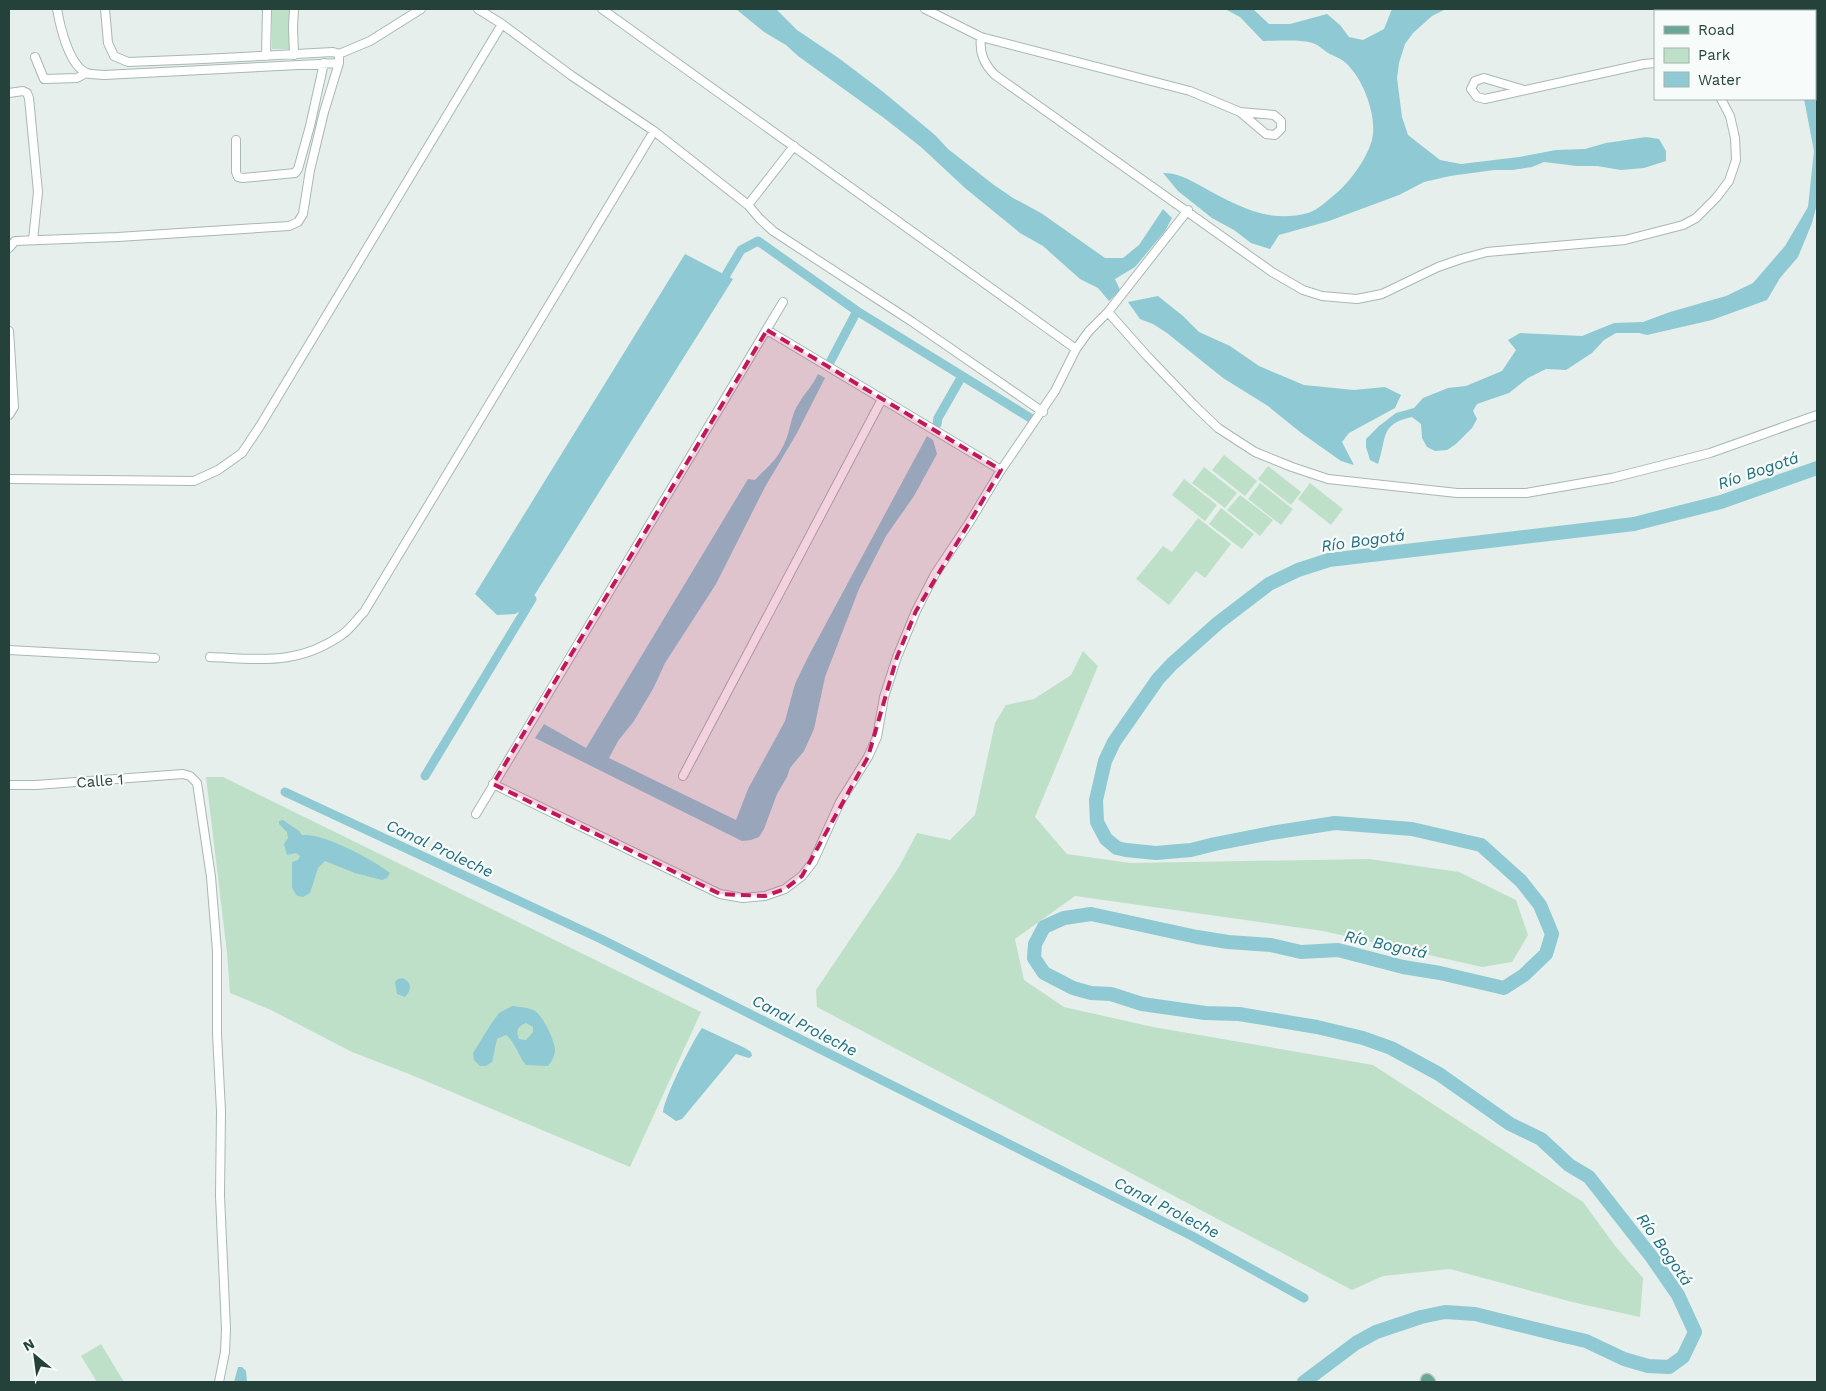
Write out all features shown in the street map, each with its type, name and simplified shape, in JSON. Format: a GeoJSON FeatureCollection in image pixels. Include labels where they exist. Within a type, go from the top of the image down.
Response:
{"type":"FeatureCollection","features":[{"type":"Feature","properties":{"kind":"street"},"geometry":{"type":"LineString","coordinates":[[56,9],[66,44],[78,65],[86,73]]}},
{"type":"Feature","properties":{"kind":"street"},"geometry":{"type":"LineString","coordinates":[[105,9],[108,43],[114,56],[128,62],[333,52],[339,54],[370,41],[421,9]]}},
{"type":"Feature","properties":{"kind":"street"},"geometry":{"type":"LineString","coordinates":[[266,56],[267,9]]}},
{"type":"Feature","properties":{"kind":"street"},"geometry":{"type":"LineString","coordinates":[[294,9],[294,55]]}},
{"type":"Feature","properties":{"kind":"street"},"geometry":{"type":"LineString","coordinates":[[478,9],[502,24],[572,76],[654,131],[748,205],[773,230],[1043,412]]}},
{"type":"Feature","properties":{"kind":"street"},"geometry":{"type":"LineString","coordinates":[[602,9],[1076,349]]}},
{"type":"Feature","properties":{"kind":"street"},"geometry":{"type":"LineString","coordinates":[[924,9],[981,37],[1190,91],[1240,112],[1266,134],[1275,135],[1281,129],[1281,120],[1274,115],[1240,112]]}},
{"type":"Feature","properties":{"kind":"street"},"geometry":{"type":"LineString","coordinates":[[9,479],[194,481],[218,470],[242,453],[502,24]]}},
{"type":"Feature","properties":{"kind":"street"},"geometry":{"type":"LineString","coordinates":[[981,37],[980,47],[983,57],[988,68],[995,75],[1188,210],[1272,272],[1302,290],[1322,296],[1357,299],[1382,294],[1438,267],[1487,252],[1625,240],[1683,225],[1696,218],[1716,198],[1728,181],[1736,160],[1735,138],[1730,116],[1721,100]]}},
{"type":"Feature","properties":{"kind":"street"},"geometry":{"type":"LineString","coordinates":[[9,248],[15,242],[33,240],[118,237],[289,226],[298,222],[303,214],[310,170],[326,104],[339,63],[339,54]]}},
{"type":"Feature","properties":{"kind":"street"},"geometry":{"type":"LineString","coordinates":[[35,57],[44,79],[77,78],[86,73],[104,75],[339,63]]}},
{"type":"Feature","properties":{"kind":"street"},"geometry":{"type":"LineString","coordinates":[[236,140],[236,172],[238,177],[295,174],[310,126],[324,63]]}},
{"type":"Feature","properties":{"kind":"street"},"geometry":{"type":"LineString","coordinates":[[1521,90],[1484,78],[1475,81],[1471,89],[1477,97],[1485,98],[1654,63]]}},
{"type":"Feature","properties":{"kind":"street"},"geometry":{"type":"LineString","coordinates":[[9,93],[23,91],[27,93],[29,98],[38,192],[33,240]]}},
{"type":"Feature","properties":{"kind":"street"},"geometry":{"type":"LineString","coordinates":[[210,657],[278,659],[301,656],[323,646],[344,633],[364,612],[654,131]]}},
{"type":"Feature","properties":{"kind":"street"},"geometry":{"type":"LineString","coordinates":[[748,205],[794,146]]}},
{"type":"Feature","properties":{"kind":"street"},"geometry":{"type":"LineString","coordinates":[[493,784],[720,894],[743,898],[765,896],[785,889],[802,876],[813,862],[840,802],[868,757],[877,737],[884,697],[897,657],[916,611],[936,574],[1001,470],[1043,412],[1076,349],[1089,331],[1108,312],[1188,210]]}},
{"type":"Feature","properties":{"kind":"street"},"geometry":{"type":"LineString","coordinates":[[476,814],[783,302]]}},
{"type":"Feature","properties":{"kind":"street"},"geometry":{"type":"LineString","coordinates":[[1108,312],[1154,363],[1218,428],[1255,452],[1328,479],[1457,493],[1526,493],[1612,478],[1701,455],[1817,415]]}},
{"type":"Feature","properties":{"kind":"street"},"geometry":{"type":"LineString","coordinates":[[767,330],[1001,470]]}},
{"type":"Feature","properties":{"kind":"street"},"geometry":{"type":"LineString","coordinates":[[9,331],[14,408],[9,415]]}},
{"type":"Feature","properties":{"kind":"street"},"geometry":{"type":"LineString","coordinates":[[683,776],[882,399]]}},
{"type":"Feature","properties":{"kind":"street"},"geometry":{"type":"LineString","coordinates":[[9,650],[154,658]]}},
{"type":"Feature","properties":{"kind":"street","name":"Calle 1"},"geometry":{"type":"LineString","coordinates":[[9,785],[36,785],[183,774],[190,776],[197,783],[211,877],[217,951],[220,1196],[226,1329],[226,1352],[219,1382]]}},
{"type":"Feature","properties":{"kind":"highlighted area"},"geometry":{"type":"Polygon","coordinates":[[[767,330],[1001,470],[916,611],[897,657],[868,757],[802,876],[785,889],[765,896],[720,894],[493,784],[767,330]]]}},
{"type":"Feature","properties":{"kind":"green space"},"geometry":{"type":"Polygon","coordinates":[[[272,9],[290,9],[289,49],[272,49],[272,9]]]}},
{"type":"Feature","properties":{"kind":"green space"},"geometry":{"type":"Polygon","coordinates":[[[1224,455],[1257,481],[1245,496],[1212,470],[1224,455]]]}},
{"type":"Feature","properties":{"kind":"green space"},"geometry":{"type":"Polygon","coordinates":[[[1268,466],[1301,492],[1291,505],[1258,479],[1268,466]]]}},
{"type":"Feature","properties":{"kind":"green space"},"geometry":{"type":"Polygon","coordinates":[[[1204,467],[1237,493],[1225,508],[1192,483],[1204,467]]]}},
{"type":"Feature","properties":{"kind":"green space"},"geometry":{"type":"Polygon","coordinates":[[[1184,479],[1217,505],[1205,521],[1172,495],[1184,479]]]}},
{"type":"Feature","properties":{"kind":"green space"},"geometry":{"type":"Polygon","coordinates":[[[1260,483],[1293,509],[1281,525],[1248,499],[1260,483]]]}},
{"type":"Feature","properties":{"kind":"green space"},"geometry":{"type":"Polygon","coordinates":[[[1310,483],[1343,509],[1331,525],[1298,499],[1310,483]]]}},
{"type":"Feature","properties":{"kind":"green space"},"geometry":{"type":"Polygon","coordinates":[[[1240,495],[1273,520],[1260,536],[1227,510],[1240,495]]]}},
{"type":"Feature","properties":{"kind":"green space"},"geometry":{"type":"Polygon","coordinates":[[[1221,508],[1254,534],[1242,549],[1209,524],[1221,508]]]}},
{"type":"Feature","properties":{"kind":"green space"},"geometry":{"type":"Polygon","coordinates":[[[1198,518],[1231,544],[1205,578],[1196,571],[1169,605],[1136,579],[1163,546],[1172,552],[1198,518]]]}},
{"type":"Feature","properties":{"kind":"green space"},"geometry":{"type":"Polygon","coordinates":[[[1083,651],[1098,666],[1035,817],[1067,854],[1130,863],[1369,859],[1459,872],[1516,900],[1528,935],[1512,962],[1482,967],[1323,931],[1075,896],[1015,939],[1024,980],[1064,1007],[1153,1027],[1373,1065],[1583,1202],[1616,1247],[1643,1278],[1640,1317],[1572,1302],[1450,1269],[1383,1276],[1352,1290],[817,1007],[816,990],[899,867],[917,833],[950,840],[975,815],[995,723],[1006,705],[1034,699],[1071,675],[1083,651]]]}},
{"type":"Feature","properties":{"kind":"green space"},"geometry":{"type":"Polygon","coordinates":[[[206,777],[223,777],[701,1012],[630,1167],[352,1052],[271,1010],[230,993],[206,777]]]}},
{"type":"Feature","properties":{"kind":"green space"},"geometry":{"type":"Polygon","coordinates":[[[101,1344],[124,1382],[97,1382],[81,1356],[101,1344]]]}},
{"type":"Feature","properties":{"kind":"water"},"geometry":{"type":"Polygon","coordinates":[[[736,9],[776,9],[797,30],[840,59],[882,91],[935,135],[948,149],[994,185],[1041,213],[1105,258],[1123,258],[1139,245],[1163,209],[1172,218],[1165,231],[1135,267],[1115,279],[1120,290],[1109,301],[1098,288],[1080,279],[1043,246],[1020,233],[965,188],[921,147],[884,118],[798,56],[786,45],[764,32],[736,9]]]}},
{"type":"Feature","properties":{"kind":"water"},"geometry":{"type":"Polygon","coordinates":[[[1225,9],[1253,9],[1269,24],[1290,24],[1327,14],[1340,25],[1349,37],[1363,40],[1384,29],[1392,9],[1446,9],[1432,16],[1413,33],[1405,44],[1397,78],[1402,117],[1408,135],[1440,160],[1461,164],[1519,157],[1556,150],[1585,149],[1606,143],[1646,137],[1659,139],[1666,151],[1666,161],[1644,168],[1621,170],[1544,162],[1532,167],[1512,170],[1494,170],[1450,176],[1424,182],[1399,195],[1329,221],[1279,235],[1270,249],[1251,243],[1234,230],[1212,218],[1178,191],[1163,173],[1183,177],[1252,211],[1279,216],[1308,213],[1318,208],[1339,191],[1364,159],[1373,134],[1372,116],[1363,87],[1345,62],[1310,42],[1263,41],[1240,17],[1225,9]]]}},
{"type":"Feature","properties":{"kind":"water"},"geometry":{"type":"Polygon","coordinates":[[[1817,50],[1817,204],[1812,223],[1798,257],[1780,278],[1767,300],[1712,320],[1647,335],[1616,333],[1604,340],[1592,353],[1566,370],[1546,369],[1528,378],[1509,393],[1477,404],[1473,411],[1477,419],[1472,428],[1447,450],[1435,451],[1427,447],[1422,438],[1421,424],[1412,417],[1401,420],[1389,428],[1378,464],[1370,460],[1366,439],[1379,426],[1396,413],[1414,408],[1423,398],[1448,388],[1466,386],[1502,371],[1516,350],[1508,340],[1520,333],[1582,336],[1614,323],[1643,322],[1726,296],[1753,283],[1785,246],[1808,207],[1814,151],[1804,100],[1816,100],[1817,50]]]}},
{"type":"Feature","properties":{"kind":"water"},"geometry":{"type":"Polygon","coordinates":[[[685,254],[733,279],[527,607],[515,614],[497,615],[475,594],[685,254]]]}},
{"type":"Feature","properties":{"kind":"water"},"geometry":{"type":"Polygon","coordinates":[[[1158,296],[1199,332],[1230,346],[1259,366],[1304,385],[1354,390],[1385,387],[1401,395],[1395,408],[1349,433],[1342,442],[1354,465],[1341,461],[1300,432],[1268,406],[1223,378],[1167,333],[1153,324],[1140,319],[1128,302],[1158,296]]]}},
{"type":"Feature","properties":{"kind":"water"},"geometry":{"type":"Polygon","coordinates":[[[818,374],[825,378],[797,433],[765,487],[716,584],[665,663],[654,687],[634,721],[618,741],[609,758],[736,820],[748,789],[785,721],[795,684],[808,657],[927,436],[933,440],[937,454],[914,496],[886,536],[859,589],[825,677],[814,729],[804,751],[790,768],[759,837],[742,841],[535,738],[544,724],[586,748],[748,479],[755,480],[781,451],[793,415],[818,374]]]}},
{"type":"Feature","properties":{"kind":"water"},"geometry":{"type":"Polygon","coordinates":[[[283,820],[302,835],[311,835],[335,842],[360,854],[390,873],[387,878],[382,880],[355,873],[325,861],[318,868],[310,893],[303,897],[297,896],[292,888],[292,862],[298,860],[300,856],[296,853],[287,855],[284,844],[288,838],[287,832],[279,824],[279,821],[283,820]]]}},
{"type":"Feature","properties":{"kind":"water"},"geometry":{"type":"Polygon","coordinates":[[[403,978],[410,987],[405,997],[397,994],[395,982],[403,978]]]}},
{"type":"Feature","properties":{"kind":"water"},"geometry":{"type":"Polygon","coordinates":[[[512,1006],[524,1007],[535,1011],[542,1018],[555,1048],[554,1056],[548,1066],[526,1065],[506,1035],[497,1039],[492,1062],[486,1066],[480,1066],[474,1060],[473,1053],[499,1013],[512,1006]],[[526,1023],[521,1026],[518,1029],[519,1039],[526,1040],[533,1032],[533,1027],[526,1023]]]}},
{"type":"Feature","properties":{"kind":"water"},"geometry":{"type":"Polygon","coordinates":[[[702,1028],[745,1048],[751,1052],[752,1056],[749,1058],[736,1054],[682,1119],[676,1121],[663,1112],[665,1104],[680,1069],[702,1028]]]}},
{"type":"Feature","properties":{"kind":"water"},"geometry":{"type":"Polygon","coordinates":[[[238,1367],[242,1367],[246,1371],[247,1382],[234,1382],[238,1367]]]}},
{"type":"Feature","properties":{"kind":"waterway"},"geometry":{"type":"LineString","coordinates":[[720,285],[741,250],[758,241],[857,311],[1032,419]]}},
{"type":"Feature","properties":{"kind":"waterway"},"geometry":{"type":"LineString","coordinates":[[829,364],[857,311]]}},
{"type":"Feature","properties":{"kind":"waterway"},"geometry":{"type":"LineString","coordinates":[[937,424],[938,418],[962,376]]}},
{"type":"Feature","properties":{"kind":"waterway","name":"Río Bogotá"},"geometry":{"type":"LineString","coordinates":[[1304,1382],[1356,1343],[1376,1332],[1421,1317],[1445,1312],[1475,1314],[1586,1341],[1624,1359],[1648,1366],[1669,1367],[1683,1357],[1695,1332],[1678,1295],[1651,1256],[1589,1177],[1569,1165],[1541,1139],[1510,1124],[1439,1074],[1391,1048],[1363,1038],[1317,1027],[1239,1014],[1205,1013],[1142,1004],[1111,994],[1091,993],[1073,988],[1044,973],[1034,958],[1035,944],[1044,927],[1064,918],[1091,914],[1228,942],[1271,945],[1301,952],[1338,950],[1403,967],[1440,973],[1504,988],[1524,975],[1546,954],[1552,934],[1540,905],[1521,881],[1481,845],[1412,829],[1335,823],[1271,833],[1191,850],[1156,853],[1117,848],[1106,839],[1097,822],[1096,800],[1105,761],[1114,742],[1158,679],[1172,664],[1218,623],[1269,584],[1298,570],[1329,560],[1634,524],[1721,502],[1817,468]]}},
{"type":"Feature","properties":{"kind":"waterway"},"geometry":{"type":"LineString","coordinates":[[425,776],[532,599]]}},
{"type":"Feature","properties":{"kind":"waterway","name":"Canal Proleche"},"geometry":{"type":"LineString","coordinates":[[285,792],[601,939],[1192,1236],[1304,1298]]}}]}
